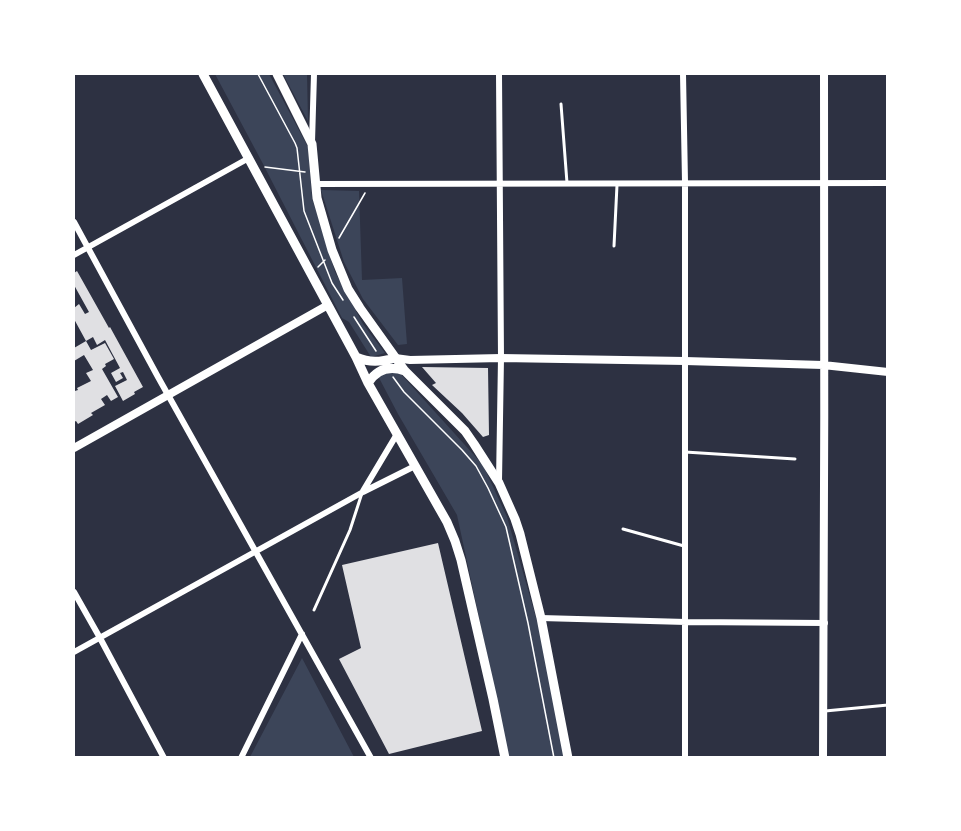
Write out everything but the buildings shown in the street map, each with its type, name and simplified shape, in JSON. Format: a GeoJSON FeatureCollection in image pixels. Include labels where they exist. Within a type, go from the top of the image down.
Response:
{"type":"FeatureCollection","features":[{"type":"Feature","properties":{"kind":"main road"},"geometry":{"type":"LineString","coordinates":[[203,74],[368,383],[447,522],[461,560],[505,758]]}},
{"type":"Feature","properties":{"kind":"main road"},"geometry":{"type":"LineString","coordinates":[[277,74],[312,144],[317,198],[332,250],[348,289],[405,371],[465,431],[499,483],[520,534],[541,618],[568,758]]}},
{"type":"Feature","properties":{"kind":"main road"},"geometry":{"type":"LineString","coordinates":[[74,448],[328,305]]}},
{"type":"Feature","properties":{"kind":"main road"},"geometry":{"type":"LineString","coordinates":[[356,357],[373,362],[395,357]]}},
{"type":"Feature","properties":{"kind":"main road"},"geometry":{"type":"LineString","coordinates":[[368,383],[379,371],[387,368],[405,371]]}},
{"type":"Feature","properties":{"kind":"street"},"geometry":{"type":"LineString","coordinates":[[312,144],[314,74]]}},
{"type":"Feature","properties":{"kind":"street"},"geometry":{"type":"LineString","coordinates":[[499,74],[501,358],[499,483]]}},
{"type":"Feature","properties":{"kind":"street"},"geometry":{"type":"LineString","coordinates":[[683,74],[686,758]]}},
{"type":"Feature","properties":{"kind":"street"},"geometry":{"type":"LineString","coordinates":[[823,758],[825,623],[824,74]]}},
{"type":"Feature","properties":{"kind":"street"},"geometry":{"type":"LineString","coordinates":[[74,255],[251,162]]}},
{"type":"Feature","properties":{"kind":"street"},"geometry":{"type":"LineString","coordinates":[[315,184],[888,183]]}},
{"type":"Feature","properties":{"kind":"street"},"geometry":{"type":"LineString","coordinates":[[74,222],[371,758]]}},
{"type":"Feature","properties":{"kind":"street"},"geometry":{"type":"LineString","coordinates":[[395,357],[410,360],[501,358],[823,365],[888,372]]}},
{"type":"Feature","properties":{"kind":"street"},"geometry":{"type":"LineString","coordinates":[[363,492],[397,434]]}},
{"type":"Feature","properties":{"kind":"street"},"geometry":{"type":"LineString","coordinates":[[74,652],[363,492],[415,466]]}},
{"type":"Feature","properties":{"kind":"street"},"geometry":{"type":"LineString","coordinates":[[74,592],[164,758]]}},
{"type":"Feature","properties":{"kind":"street"},"geometry":{"type":"LineString","coordinates":[[541,618],[825,623]]}},
{"type":"Feature","properties":{"kind":"street"},"geometry":{"type":"LineString","coordinates":[[242,758],[302,634]]}},
{"type":"Feature","properties":{"kind":"lane"},"geometry":{"type":"LineString","coordinates":[[561,105],[567,183]]}},
{"type":"Feature","properties":{"kind":"lane"},"geometry":{"type":"LineString","coordinates":[[614,246],[617,183]]}},
{"type":"Feature","properties":{"kind":"lane"},"geometry":{"type":"LineString","coordinates":[[686,452],[795,459]]}},
{"type":"Feature","properties":{"kind":"lane"},"geometry":{"type":"LineString","coordinates":[[314,610],[350,530],[363,492]]}},
{"type":"Feature","properties":{"kind":"lane"},"geometry":{"type":"LineString","coordinates":[[623,529],[685,547]]}},
{"type":"Feature","properties":{"kind":"lane"},"geometry":{"type":"LineString","coordinates":[[824,711],[888,705]]}},
{"type":"Feature","properties":{"kind":"path"},"geometry":{"type":"LineString","coordinates":[[251,162],[314,173]]}},
{"type":"Feature","properties":{"kind":"path"},"geometry":{"type":"LineString","coordinates":[[310,273],[323,263],[332,250],[370,184]]}},
{"type":"Feature","properties":{"kind":"path"},"geometry":{"type":"LineString","coordinates":[[391,375],[404,392],[476,466],[506,527],[528,622],[554,758]]}},
{"type":"Feature","properties":{"kind":"shaded area"},"geometry":{"type":"Polygon","coordinates":[[[215,74],[269,74],[308,147],[312,198],[335,272],[363,324],[385,353],[371,357],[349,322],[342,318],[215,74]]]}},
{"type":"Feature","properties":{"kind":"shaded area"},"geometry":{"type":"Polygon","coordinates":[[[283,74],[307,74],[308,121],[283,74]]]}},
{"type":"Feature","properties":{"kind":"shaded area"},"geometry":{"type":"Polygon","coordinates":[[[321,190],[359,191],[362,280],[402,278],[407,344],[398,345],[363,299],[344,262],[321,190]]]}},
{"type":"Feature","properties":{"kind":"shaded area"},"geometry":{"type":"Polygon","coordinates":[[[398,371],[483,465],[507,517],[539,628],[565,757],[509,757],[457,515],[377,374],[398,371]]]}},
{"type":"Feature","properties":{"kind":"shaded area"},"geometry":{"type":"Polygon","coordinates":[[[302,658],[354,757],[250,757],[302,658]]]}}]}
